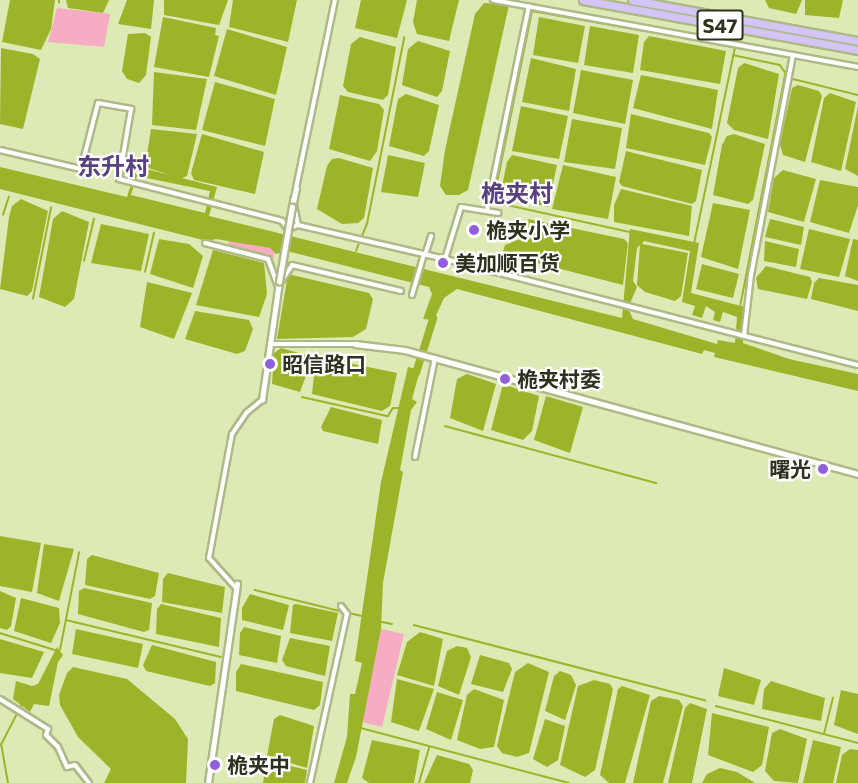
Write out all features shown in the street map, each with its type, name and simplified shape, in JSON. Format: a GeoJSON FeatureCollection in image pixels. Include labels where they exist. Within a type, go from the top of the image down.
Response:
{"type":"FeatureCollection","features":[{"type":"Feature","properties":{"kind":"highway","name":"S47"},"geometry":{"type":"LineString","coordinates":[[583,0],[858,50]]}},
{"type":"Feature","properties":{"kind":"highway","name":"S47"},"geometry":{"type":"LineString","coordinates":[[632,0],[858,41]]}},
{"type":"Feature","properties":{"kind":"street"},"geometry":{"type":"LineString","coordinates":[[208,783],[236,586],[209,558],[232,434],[246,413],[262,400],[278,284],[293,200],[334,0]]}},
{"type":"Feature","properties":{"kind":"street"},"geometry":{"type":"LineString","coordinates":[[494,0],[858,67]]}},
{"type":"Feature","properties":{"kind":"street"},"geometry":{"type":"LineString","coordinates":[[487,210],[529,6]]}},
{"type":"Feature","properties":{"kind":"street"},"geometry":{"type":"LineString","coordinates":[[744,336],[751,275],[793,55]]}},
{"type":"Feature","properties":{"kind":"street"},"geometry":{"type":"LineString","coordinates":[[0,150],[81,169],[98,103],[131,110],[119,179],[282,221],[288,229],[298,225],[446,259],[858,365]]}},
{"type":"Feature","properties":{"kind":"street"},"geometry":{"type":"LineString","coordinates":[[293,200],[298,225]]}},
{"type":"Feature","properties":{"kind":"street"},"geometry":{"type":"LineString","coordinates":[[446,259],[459,209],[467,205],[499,213]]}},
{"type":"Feature","properties":{"kind":"street"},"geometry":{"type":"LineString","coordinates":[[412,295],[430,236]]}},
{"type":"Feature","properties":{"kind":"street"},"geometry":{"type":"LineString","coordinates":[[205,243],[268,259],[278,284]]}},
{"type":"Feature","properties":{"kind":"street"},"geometry":{"type":"LineString","coordinates":[[278,284],[292,265],[401,291]]}},
{"type":"Feature","properties":{"kind":"street"},"geometry":{"type":"LineString","coordinates":[[270,344],[355,344],[405,350],[858,474]]}},
{"type":"Feature","properties":{"kind":"street"},"geometry":{"type":"LineString","coordinates":[[416,457],[435,358]]}},
{"type":"Feature","properties":{"kind":"street"},"geometry":{"type":"LineString","coordinates":[[310,783],[347,614],[341,606]]}},
{"type":"Feature","properties":{"kind":"street"},"geometry":{"type":"LineString","coordinates":[[0,699],[48,729],[46,735],[58,747],[67,767],[75,765],[89,783]]}},
{"type":"Feature","properties":{"kind":"shaded area"},"geometry":{"type":"Polygon","coordinates":[[[10,0],[55,0],[51,29],[41,50],[2,42],[10,0]]]}},
{"type":"Feature","properties":{"kind":"shaded area"},"geometry":{"type":"Polygon","coordinates":[[[66,0],[109,0],[103,13],[68,8],[66,0]]]}},
{"type":"Feature","properties":{"kind":"shaded area"},"geometry":{"type":"Polygon","coordinates":[[[127,0],[154,0],[151,29],[118,24],[127,0]]]}},
{"type":"Feature","properties":{"kind":"shaded area"},"geometry":{"type":"Polygon","coordinates":[[[164,0],[228,0],[219,25],[164,15],[164,0]]]}},
{"type":"Feature","properties":{"kind":"shaded area"},"geometry":{"type":"Polygon","coordinates":[[[233,0],[297,0],[288,42],[229,27],[233,0]]]}},
{"type":"Feature","properties":{"kind":"shaded area"},"geometry":{"type":"Polygon","coordinates":[[[361,0],[407,0],[397,38],[355,28],[361,0]]]}},
{"type":"Feature","properties":{"kind":"shaded area"},"geometry":{"type":"Polygon","coordinates":[[[417,0],[459,0],[449,41],[417,34],[413,22],[417,0]]]}},
{"type":"Feature","properties":{"kind":"shaded area"},"geometry":{"type":"Polygon","coordinates":[[[765,0],[802,0],[796,14],[769,8],[765,0]]]}},
{"type":"Feature","properties":{"kind":"shaded area"},"geometry":{"type":"Polygon","coordinates":[[[805,0],[843,0],[839,18],[805,15],[805,0]]]}},
{"type":"Feature","properties":{"kind":"shaded area"},"geometry":{"type":"Polygon","coordinates":[[[484,3],[509,5],[468,190],[459,195],[446,195],[440,186],[445,150],[475,14],[484,3]]]}},
{"type":"Feature","properties":{"kind":"shaded area"},"geometry":{"type":"Polygon","coordinates":[[[57,8],[110,14],[104,47],[48,42],[57,8]]]}},
{"type":"Feature","properties":{"kind":"shaded area"},"geometry":{"type":"Polygon","coordinates":[[[163,17],[216,28],[215,35],[219,36],[209,77],[154,67],[163,17]]]}},
{"type":"Feature","properties":{"kind":"shaded area"},"geometry":{"type":"Polygon","coordinates":[[[539,17],[585,26],[578,63],[533,55],[539,17]]]}},
{"type":"Feature","properties":{"kind":"shaded area"},"geometry":{"type":"Polygon","coordinates":[[[590,26],[639,35],[633,73],[584,65],[590,26]]]}},
{"type":"Feature","properties":{"kind":"shaded area"},"geometry":{"type":"Polygon","coordinates":[[[227,29],[287,47],[276,95],[214,76],[227,29]]]}},
{"type":"Feature","properties":{"kind":"shaded area"},"geometry":{"type":"Polygon","coordinates":[[[145,33],[151,37],[146,75],[139,83],[127,79],[122,71],[128,34],[145,33]]]}},
{"type":"Feature","properties":{"kind":"shaded area"},"geometry":{"type":"Polygon","coordinates":[[[649,36],[726,51],[720,84],[640,70],[644,42],[649,36]]]}},
{"type":"Feature","properties":{"kind":"shaded area"},"geometry":{"type":"Polygon","coordinates":[[[360,37],[396,47],[388,95],[383,100],[348,92],[343,86],[351,44],[360,37]]]}},
{"type":"Feature","properties":{"kind":"shaded area"},"geometry":{"type":"Polygon","coordinates":[[[418,41],[450,51],[442,91],[437,97],[402,85],[408,49],[418,41]]]}},
{"type":"Feature","properties":{"kind":"shaded area"},"geometry":{"type":"Polygon","coordinates":[[[1,48],[33,54],[40,59],[23,129],[0,124],[1,48]]]}},
{"type":"Feature","properties":{"kind":"shaded area"},"geometry":{"type":"Polygon","coordinates":[[[531,58],[576,69],[569,111],[522,102],[531,58]]]}},
{"type":"Feature","properties":{"kind":"shaded area"},"geometry":{"type":"Polygon","coordinates":[[[744,63],[779,74],[768,139],[734,130],[727,123],[738,68],[744,63]]]}},
{"type":"Feature","properties":{"kind":"shaded area"},"geometry":{"type":"Polygon","coordinates":[[[581,70],[633,80],[625,124],[573,113],[581,70]]]}},
{"type":"Feature","properties":{"kind":"shaded area"},"geometry":{"type":"Polygon","coordinates":[[[154,72],[207,79],[196,130],[152,125],[154,72]]]}},
{"type":"Feature","properties":{"kind":"shaded area"},"geometry":{"type":"Polygon","coordinates":[[[641,75],[718,90],[712,129],[633,108],[641,75]]]}},
{"type":"Feature","properties":{"kind":"shaded area"},"geometry":{"type":"Polygon","coordinates":[[[215,82],[275,99],[265,146],[202,130],[215,82]]]}},
{"type":"Feature","properties":{"kind":"shaded area"},"geometry":{"type":"Polygon","coordinates":[[[798,85],[819,91],[822,96],[805,162],[783,155],[780,144],[792,88],[798,85]]]}},
{"type":"Feature","properties":{"kind":"shaded area"},"geometry":{"type":"Polygon","coordinates":[[[830,93],[856,102],[841,171],[811,162],[824,98],[830,93]]]}},
{"type":"Feature","properties":{"kind":"shaded area"},"geometry":{"type":"Polygon","coordinates":[[[406,94],[439,105],[429,151],[424,156],[389,146],[398,99],[406,94]]]}},
{"type":"Feature","properties":{"kind":"shaded area"},"geometry":{"type":"Polygon","coordinates":[[[340,95],[379,104],[384,110],[377,151],[370,161],[329,149],[340,95]]]}},
{"type":"Feature","properties":{"kind":"shaded area"},"geometry":{"type":"Polygon","coordinates":[[[521,106],[568,116],[559,159],[512,151],[521,106]]]}},
{"type":"Feature","properties":{"kind":"shaded area"},"geometry":{"type":"Polygon","coordinates":[[[858,106],[858,176],[845,169],[858,106]]]}},
{"type":"Feature","properties":{"kind":"shaded area"},"geometry":{"type":"Polygon","coordinates":[[[631,114],[709,133],[712,137],[705,165],[626,148],[631,114]]]}},
{"type":"Feature","properties":{"kind":"shaded area"},"geometry":{"type":"Polygon","coordinates":[[[572,119],[622,128],[615,169],[564,162],[572,119]]]}},
{"type":"Feature","properties":{"kind":"shaded area"},"geometry":{"type":"Polygon","coordinates":[[[151,129],[197,134],[187,176],[182,178],[217,187],[209,216],[622,318],[630,229],[699,243],[691,293],[745,307],[743,343],[789,359],[858,374],[858,391],[714,357],[715,353],[704,350],[702,354],[457,289],[444,298],[434,320],[423,319],[432,294],[429,287],[287,251],[276,254],[270,248],[216,239],[207,241],[0,189],[0,167],[127,197],[134,174],[128,172],[126,160],[142,163],[142,168],[170,175],[145,167],[151,129]],[[137,176],[131,195],[205,213],[210,191],[137,176]],[[644,241],[642,244],[688,253],[681,296],[675,301],[645,292],[637,285],[640,245],[637,248],[633,281],[637,287],[628,308],[633,319],[717,344],[718,340],[735,343],[737,317],[723,312],[720,322],[713,320],[715,312],[706,306],[702,318],[692,315],[695,306],[682,302],[690,251],[644,241]]]}},
{"type":"Feature","properties":{"kind":"shaded area"},"geometry":{"type":"Polygon","coordinates":[[[202,134],[264,152],[255,194],[194,180],[191,173],[202,134]]]}},
{"type":"Feature","properties":{"kind":"shaded area"},"geometry":{"type":"Polygon","coordinates":[[[734,134],[765,144],[753,200],[748,204],[713,195],[722,145],[727,136],[734,134]]]}},
{"type":"Feature","properties":{"kind":"shaded area"},"geometry":{"type":"Polygon","coordinates":[[[626,151],[702,170],[696,201],[692,204],[622,186],[619,182],[626,151]]]}},
{"type":"Feature","properties":{"kind":"shaded area"},"geometry":{"type":"Polygon","coordinates":[[[388,155],[425,163],[418,197],[381,192],[388,155]]]}},
{"type":"Feature","properties":{"kind":"shaded area"},"geometry":{"type":"Polygon","coordinates":[[[512,155],[557,165],[548,207],[500,196],[507,162],[512,155]]]}},
{"type":"Feature","properties":{"kind":"shaded area"},"geometry":{"type":"Polygon","coordinates":[[[339,158],[373,168],[364,218],[358,223],[342,224],[317,209],[327,166],[332,159],[339,158]]]}},
{"type":"Feature","properties":{"kind":"shaded area"},"geometry":{"type":"Polygon","coordinates":[[[563,165],[616,177],[608,219],[552,209],[563,165]]]}},
{"type":"Feature","properties":{"kind":"shaded area"},"geometry":{"type":"Polygon","coordinates":[[[783,170],[816,179],[804,222],[768,212],[774,178],[783,170]]]}},
{"type":"Feature","properties":{"kind":"shaded area"},"geometry":{"type":"Polygon","coordinates":[[[820,180],[858,187],[858,205],[849,233],[810,222],[820,180]]]}},
{"type":"Feature","properties":{"kind":"shaded area"},"geometry":{"type":"Polygon","coordinates":[[[621,189],[692,206],[689,236],[614,222],[614,205],[621,189]]]}},
{"type":"Feature","properties":{"kind":"shaded area"},"geometry":{"type":"Polygon","coordinates":[[[21,199],[48,211],[32,291],[27,296],[0,289],[9,217],[12,206],[21,199]]]}},
{"type":"Feature","properties":{"kind":"shaded area"},"geometry":{"type":"Polygon","coordinates":[[[713,203],[750,210],[738,269],[701,257],[713,203]]]}},
{"type":"Feature","properties":{"kind":"shaded area"},"geometry":{"type":"Polygon","coordinates":[[[62,211],[89,222],[74,299],[65,307],[39,297],[53,219],[62,211]]]}},
{"type":"Feature","properties":{"kind":"shaded area"},"geometry":{"type":"Polygon","coordinates":[[[528,219],[624,239],[628,243],[623,285],[502,254],[505,245],[520,239],[528,219]]]}},
{"type":"Feature","properties":{"kind":"shaded area"},"geometry":{"type":"Polygon","coordinates":[[[770,219],[804,227],[801,245],[765,237],[770,219]]]}},
{"type":"Feature","properties":{"kind":"shaded area"},"geometry":{"type":"Polygon","coordinates":[[[101,224],[149,234],[141,271],[91,263],[101,224]]]}},
{"type":"Feature","properties":{"kind":"shaded area"},"geometry":{"type":"Polygon","coordinates":[[[809,229],[850,239],[839,277],[800,269],[809,229]]]}},
{"type":"Feature","properties":{"kind":"shaded area"},"geometry":{"type":"Polygon","coordinates":[[[159,239],[189,244],[203,256],[193,288],[150,274],[159,239]]]}},
{"type":"Feature","properties":{"kind":"shaded area"},"geometry":{"type":"Polygon","coordinates":[[[853,239],[858,240],[858,281],[845,276],[853,239]]]}},
{"type":"Feature","properties":{"kind":"shaded area"},"geometry":{"type":"Polygon","coordinates":[[[229,240],[270,248],[275,251],[273,260],[228,246],[229,240]]]}},
{"type":"Feature","properties":{"kind":"shaded area"},"geometry":{"type":"Polygon","coordinates":[[[765,241],[799,249],[796,267],[764,261],[765,241]]]}},
{"type":"Feature","properties":{"kind":"shaded area"},"geometry":{"type":"Polygon","coordinates":[[[213,250],[264,263],[267,294],[259,317],[196,305],[213,250]]]}},
{"type":"Feature","properties":{"kind":"shaded area"},"geometry":{"type":"Polygon","coordinates":[[[702,264],[739,274],[733,298],[696,289],[702,264]]]}},
{"type":"Feature","properties":{"kind":"shaded area"},"geometry":{"type":"Polygon","coordinates":[[[766,266],[810,277],[812,282],[807,299],[758,289],[756,278],[766,266]]]}},
{"type":"Feature","properties":{"kind":"shaded area"},"geometry":{"type":"Polygon","coordinates":[[[288,274],[369,293],[373,299],[366,329],[353,337],[277,339],[288,274]]]}},
{"type":"Feature","properties":{"kind":"shaded area"},"geometry":{"type":"Polygon","coordinates":[[[819,278],[858,285],[858,311],[811,299],[814,283],[819,278]]]}},
{"type":"Feature","properties":{"kind":"shaded area"},"geometry":{"type":"Polygon","coordinates":[[[147,282],[192,293],[174,339],[140,327],[147,282]]]}},
{"type":"Feature","properties":{"kind":"shaded area"},"geometry":{"type":"Polygon","coordinates":[[[195,311],[249,320],[253,329],[245,351],[237,354],[185,339],[195,311]]]}},
{"type":"Feature","properties":{"kind":"shaded area"},"geometry":{"type":"Polygon","coordinates":[[[281,348],[313,357],[300,392],[272,384],[274,353],[281,348]]]}},
{"type":"Feature","properties":{"kind":"shaded area"},"geometry":{"type":"Polygon","coordinates":[[[316,356],[397,373],[390,406],[382,411],[312,394],[316,356]]]}},
{"type":"Feature","properties":{"kind":"shaded area"},"geometry":{"type":"Polygon","coordinates":[[[408,367],[420,370],[412,399],[417,402],[411,410],[400,470],[403,472],[383,583],[381,629],[356,757],[347,783],[334,783],[347,737],[350,694],[355,694],[362,663],[355,661],[381,482],[408,367]]]}},
{"type":"Feature","properties":{"kind":"shaded area"},"geometry":{"type":"Polygon","coordinates":[[[467,374],[496,384],[483,431],[450,418],[457,379],[467,374]]]}},
{"type":"Feature","properties":{"kind":"shaded area"},"geometry":{"type":"Polygon","coordinates":[[[503,384],[539,396],[532,431],[523,440],[491,430],[503,384]]]}},
{"type":"Feature","properties":{"kind":"shaded area"},"geometry":{"type":"Polygon","coordinates":[[[546,396],[583,407],[570,453],[534,440],[546,396]]]}},
{"type":"Feature","properties":{"kind":"shaded area"},"geometry":{"type":"Polygon","coordinates":[[[331,407],[382,420],[378,444],[323,431],[321,427],[331,407]]]}},
{"type":"Feature","properties":{"kind":"shaded area"},"geometry":{"type":"Polygon","coordinates":[[[0,536],[41,543],[32,592],[0,586],[0,536]]]}},
{"type":"Feature","properties":{"kind":"shaded area"},"geometry":{"type":"Polygon","coordinates":[[[44,544],[74,549],[59,601],[37,593],[44,544]]]}},
{"type":"Feature","properties":{"kind":"shaded area"},"geometry":{"type":"Polygon","coordinates":[[[92,555],[159,573],[155,596],[150,599],[85,585],[87,559],[92,555]]]}},
{"type":"Feature","properties":{"kind":"shaded area"},"geometry":{"type":"Polygon","coordinates":[[[168,573],[225,587],[222,613],[162,602],[163,579],[168,573]]]}},
{"type":"Feature","properties":{"kind":"shaded area"},"geometry":{"type":"Polygon","coordinates":[[[84,588],[152,603],[149,630],[144,632],[78,614],[79,591],[84,588]]]}},
{"type":"Feature","properties":{"kind":"shaded area"},"geometry":{"type":"Polygon","coordinates":[[[0,591],[16,598],[11,626],[7,630],[0,628],[0,591]]]}},
{"type":"Feature","properties":{"kind":"shaded area"},"geometry":{"type":"Polygon","coordinates":[[[250,594],[289,605],[283,630],[242,620],[242,608],[250,594]]]}},
{"type":"Feature","properties":{"kind":"shaded area"},"geometry":{"type":"Polygon","coordinates":[[[21,598],[59,608],[60,623],[51,643],[14,631],[21,598]]]}},
{"type":"Feature","properties":{"kind":"shaded area"},"geometry":{"type":"Polygon","coordinates":[[[161,604],[221,618],[219,647],[156,634],[157,609],[161,604]]]}},
{"type":"Feature","properties":{"kind":"shaded area"},"geometry":{"type":"Polygon","coordinates":[[[293,605],[338,613],[332,641],[290,633],[293,605]]]}},
{"type":"Feature","properties":{"kind":"shaded area"},"geometry":{"type":"Polygon","coordinates":[[[244,627],[281,636],[277,663],[239,655],[240,633],[244,627]]]}},
{"type":"Feature","properties":{"kind":"shaded area"},"geometry":{"type":"Polygon","coordinates":[[[76,629],[143,644],[138,668],[72,654],[76,629]]]}},
{"type":"Feature","properties":{"kind":"shaded area"},"geometry":{"type":"Polygon","coordinates":[[[381,629],[404,634],[382,727],[362,722],[381,629]]]}},
{"type":"Feature","properties":{"kind":"shaded area"},"geometry":{"type":"Polygon","coordinates":[[[420,632],[443,639],[434,686],[397,675],[407,642],[420,632]]]}},
{"type":"Feature","properties":{"kind":"shaded area"},"geometry":{"type":"Polygon","coordinates":[[[290,638],[330,646],[325,676],[286,666],[282,660],[290,638]]]}},
{"type":"Feature","properties":{"kind":"shaded area"},"geometry":{"type":"Polygon","coordinates":[[[0,639],[44,652],[32,678],[0,673],[0,639]]]}},
{"type":"Feature","properties":{"kind":"shaded area"},"geometry":{"type":"Polygon","coordinates":[[[152,645],[216,662],[215,683],[210,686],[146,671],[143,665],[152,645]]]}},
{"type":"Feature","properties":{"kind":"shaded area"},"geometry":{"type":"Polygon","coordinates":[[[457,646],[467,648],[471,657],[459,695],[438,686],[447,651],[457,646]]]}},
{"type":"Feature","properties":{"kind":"shaded area"},"geometry":{"type":"Polygon","coordinates":[[[57,647],[63,655],[58,662],[49,706],[34,704],[30,712],[13,699],[16,681],[32,686],[38,684],[57,647]]]}},
{"type":"Feature","properties":{"kind":"shaded area"},"geometry":{"type":"Polygon","coordinates":[[[480,655],[509,663],[512,669],[503,692],[471,684],[480,655]]]}},
{"type":"Feature","properties":{"kind":"shaded area"},"geometry":{"type":"Polygon","coordinates":[[[528,663],[549,672],[529,753],[517,757],[502,753],[497,746],[515,672],[528,663]]]}},
{"type":"Feature","properties":{"kind":"shaded area"},"geometry":{"type":"Polygon","coordinates":[[[241,664],[323,682],[320,705],[314,710],[236,691],[236,672],[241,664]]]}},
{"type":"Feature","properties":{"kind":"shaded area"},"geometry":{"type":"Polygon","coordinates":[[[73,667],[127,679],[175,719],[188,739],[186,783],[104,783],[111,769],[78,737],[60,705],[59,695],[67,673],[73,667]]]}},
{"type":"Feature","properties":{"kind":"shaded area"},"geometry":{"type":"Polygon","coordinates":[[[724,668],[761,680],[754,705],[718,696],[724,668]]]}},
{"type":"Feature","properties":{"kind":"shaded area"},"geometry":{"type":"Polygon","coordinates":[[[560,671],[571,675],[576,685],[565,720],[545,711],[554,676],[560,671]]]}},
{"type":"Feature","properties":{"kind":"shaded area"},"geometry":{"type":"Polygon","coordinates":[[[397,679],[434,689],[419,731],[391,722],[397,679]]]}},
{"type":"Feature","properties":{"kind":"shaded area"},"geometry":{"type":"Polygon","coordinates":[[[594,680],[610,684],[613,689],[595,770],[585,777],[560,765],[578,686],[594,680]]]}},
{"type":"Feature","properties":{"kind":"shaded area"},"geometry":{"type":"Polygon","coordinates":[[[771,681],[825,698],[821,721],[762,709],[764,689],[771,681]]]}},
{"type":"Feature","properties":{"kind":"shaded area"},"geometry":{"type":"Polygon","coordinates":[[[622,686],[650,695],[625,783],[609,783],[600,775],[618,689],[622,686]]]}},
{"type":"Feature","properties":{"kind":"shaded area"},"geometry":{"type":"Polygon","coordinates":[[[474,689],[504,700],[494,747],[480,749],[457,740],[467,695],[474,689]]]}},
{"type":"Feature","properties":{"kind":"shaded area"},"geometry":{"type":"Polygon","coordinates":[[[841,690],[858,694],[858,734],[834,725],[841,690]]]}},
{"type":"Feature","properties":{"kind":"shaded area"},"geometry":{"type":"Polygon","coordinates":[[[437,692],[463,700],[451,740],[426,729],[437,692]]]}},
{"type":"Feature","properties":{"kind":"shaded area"},"geometry":{"type":"Polygon","coordinates":[[[659,696],[679,700],[683,706],[663,783],[633,783],[651,701],[659,696]]]}},
{"type":"Feature","properties":{"kind":"shaded area"},"geometry":{"type":"Polygon","coordinates":[[[690,703],[707,709],[692,783],[668,783],[685,708],[690,703]]]}},
{"type":"Feature","properties":{"kind":"shaded area"},"geometry":{"type":"Polygon","coordinates":[[[712,713],[769,727],[762,765],[753,772],[708,755],[712,713]]]}},
{"type":"Feature","properties":{"kind":"shaded area"},"geometry":{"type":"Polygon","coordinates":[[[280,715],[314,726],[307,768],[267,756],[274,719],[280,715]]]}},
{"type":"Feature","properties":{"kind":"shaded area"},"geometry":{"type":"Polygon","coordinates":[[[545,719],[565,726],[558,760],[547,767],[533,759],[545,719]]]}},
{"type":"Feature","properties":{"kind":"shaded area"},"geometry":{"type":"Polygon","coordinates":[[[780,729],[807,739],[798,783],[774,781],[765,771],[772,733],[780,729]]]}},
{"type":"Feature","properties":{"kind":"shaded area"},"geometry":{"type":"Polygon","coordinates":[[[372,740],[420,750],[414,783],[369,783],[362,778],[372,740]]]}},
{"type":"Feature","properties":{"kind":"shaded area"},"geometry":{"type":"Polygon","coordinates":[[[813,740],[841,747],[833,783],[803,783],[813,740]]]}},
{"type":"Feature","properties":{"kind":"shaded area"},"geometry":{"type":"Polygon","coordinates":[[[850,749],[858,750],[858,783],[836,783],[842,755],[850,749]]]}},
{"type":"Feature","properties":{"kind":"shaded area"},"geometry":{"type":"Polygon","coordinates":[[[437,755],[469,764],[473,770],[470,783],[424,783],[437,755]]]}},
{"type":"Feature","properties":{"kind":"shaded area"},"geometry":{"type":"Polygon","coordinates":[[[266,762],[307,770],[305,783],[263,783],[266,762]]]}},
{"type":"Feature","properties":{"kind":"shaded area"},"geometry":{"type":"Polygon","coordinates":[[[720,768],[737,772],[755,783],[702,783],[707,774],[720,768]]]}},
{"type":"Feature","properties":{"kind":"waterway"},"geometry":{"type":"LineString","coordinates":[[632,233],[500,204],[494,198],[532,11],[640,30]]}},
{"type":"Feature","properties":{"kind":"waterway"},"geometry":{"type":"LineString","coordinates":[[649,31],[726,46]]}},
{"type":"Feature","properties":{"kind":"waterway"},"geometry":{"type":"LineString","coordinates":[[356,251],[367,224],[404,38]]}},
{"type":"Feature","properties":{"kind":"waterway"},"geometry":{"type":"LineString","coordinates":[[694,244],[735,48]]}},
{"type":"Feature","properties":{"kind":"waterway"},"geometry":{"type":"LineString","coordinates":[[733,55],[780,65],[786,73],[741,305]]}},
{"type":"Feature","properties":{"kind":"waterway"},"geometry":{"type":"LineString","coordinates":[[789,78],[858,95]]}},
{"type":"Feature","properties":{"kind":"waterway"},"geometry":{"type":"LineString","coordinates":[[3,215],[9,197]]}},
{"type":"Feature","properties":{"kind":"waterway"},"geometry":{"type":"LineString","coordinates":[[33,299],[51,208]]}},
{"type":"Feature","properties":{"kind":"waterway"},"geometry":{"type":"LineString","coordinates":[[84,261],[94,219]]}},
{"type":"Feature","properties":{"kind":"waterway"},"geometry":{"type":"LineString","coordinates":[[145,272],[154,233]]}},
{"type":"Feature","properties":{"kind":"waterway"},"geometry":{"type":"LineString","coordinates":[[416,373],[433,319]]}},
{"type":"Feature","properties":{"kind":"waterway"},"geometry":{"type":"LineString","coordinates":[[302,397],[388,416],[393,408],[398,408]]}},
{"type":"Feature","properties":{"kind":"waterway"},"geometry":{"type":"LineString","coordinates":[[445,426],[656,483]]}},
{"type":"Feature","properties":{"kind":"waterway"},"geometry":{"type":"LineString","coordinates":[[60,650],[79,553]]}},
{"type":"Feature","properties":{"kind":"waterway"},"geometry":{"type":"LineString","coordinates":[[255,590],[344,612]]}},
{"type":"Feature","properties":{"kind":"waterway"},"geometry":{"type":"LineString","coordinates":[[349,613],[362,616]]}},
{"type":"Feature","properties":{"kind":"waterway"},"geometry":{"type":"LineString","coordinates":[[66,620],[221,657]]}},
{"type":"Feature","properties":{"kind":"waterway"},"geometry":{"type":"LineString","coordinates":[[382,622],[392,624]]}},
{"type":"Feature","properties":{"kind":"waterway"},"geometry":{"type":"LineString","coordinates":[[414,625],[705,700]]}},
{"type":"Feature","properties":{"kind":"waterway"},"geometry":{"type":"LineString","coordinates":[[0,633],[55,650]]}},
{"type":"Feature","properties":{"kind":"waterway"},"geometry":{"type":"LineString","coordinates":[[824,734],[833,698]]}},
{"type":"Feature","properties":{"kind":"waterway"},"geometry":{"type":"LineString","coordinates":[[8,783],[1,745],[21,706]]}},
{"type":"Feature","properties":{"kind":"waterway"},"geometry":{"type":"LineString","coordinates":[[716,706],[858,743]]}},
{"type":"Feature","properties":{"kind":"waterway"},"geometry":{"type":"LineString","coordinates":[[361,728],[569,783]]}},
{"type":"Feature","properties":{"kind":"waterway"},"geometry":{"type":"LineString","coordinates":[[419,783],[429,747]]}},
{"type":"Feature","properties":{"kind":"place","name":"桅夹小学"},"geometry":{"type":"Point","coordinates":[474,230]}},
{"type":"Feature","properties":{"kind":"place","name":"美加顺百货"},"geometry":{"type":"Point","coordinates":[443,263]}},
{"type":"Feature","properties":{"kind":"place","name":"昭信路口"},"geometry":{"type":"Point","coordinates":[270,364]}},
{"type":"Feature","properties":{"kind":"place","name":"桅夹村委"},"geometry":{"type":"Point","coordinates":[505,379]}},
{"type":"Feature","properties":{"kind":"place","name":"曙光"},"geometry":{"type":"Point","coordinates":[823,469]}},
{"type":"Feature","properties":{"kind":"place","name":"桅夹中"},"geometry":{"type":"Point","coordinates":[215,765]}},
{"type":"Feature","properties":{"kind":"district","name":"东升村"},"geometry":{"type":"Point","coordinates":[113,166]}},
{"type":"Feature","properties":{"kind":"district","name":"桅夹村"},"geometry":{"type":"Point","coordinates":[517,193]}}]}
